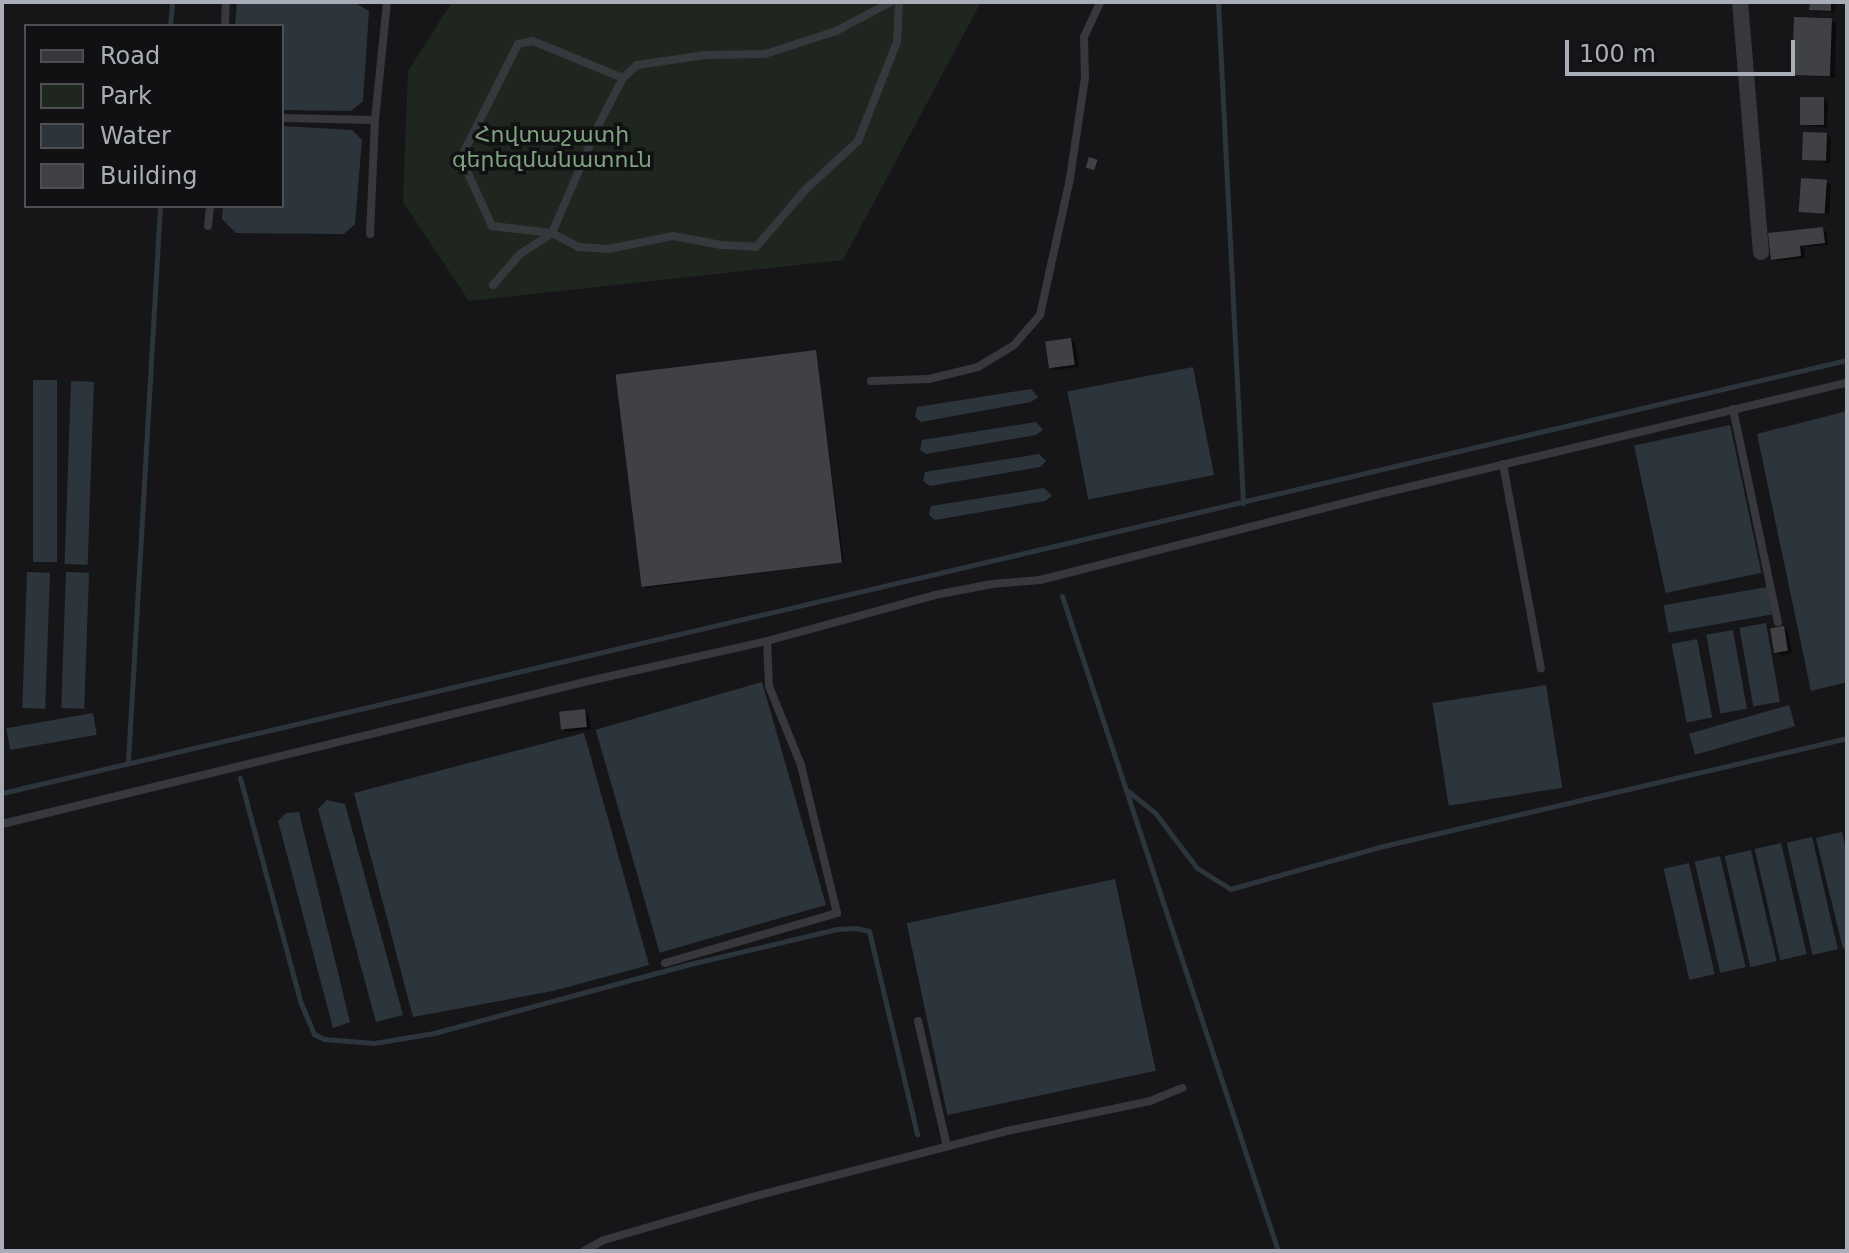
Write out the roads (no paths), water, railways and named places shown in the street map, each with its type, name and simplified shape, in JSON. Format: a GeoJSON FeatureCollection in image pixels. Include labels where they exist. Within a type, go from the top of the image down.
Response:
{"type":"FeatureCollection","features":[{"type":"Feature","properties":{"kind":"street"},"geometry":{"type":"LineString","coordinates":[[1740,2],[1761,252]]}},
{"type":"Feature","properties":{"kind":"lane"},"geometry":{"type":"LineString","coordinates":[[225,24],[226,2]]}},
{"type":"Feature","properties":{"kind":"lane"},"geometry":{"type":"LineString","coordinates":[[370,234],[375,120],[387,2]]}},
{"type":"Feature","properties":{"kind":"lane"},"geometry":{"type":"LineString","coordinates":[[493,285],[520,254],[552,233],[623,78],[637,65],[705,55],[765,54],[836,31],[891,2]]}},
{"type":"Feature","properties":{"kind":"lane"},"geometry":{"type":"LineString","coordinates":[[623,78],[533,41],[518,44],[461,158],[492,226],[552,233],[578,247],[608,249],[673,236],[721,245],[756,247],[806,189],[858,141],[897,42],[899,2]]}},
{"type":"Feature","properties":{"kind":"lane"},"geometry":{"type":"LineString","coordinates":[[871,381],[929,379],[978,367],[1014,345],[1040,315],[1070,178],[1085,78],[1084,37],[1100,2]]}},
{"type":"Feature","properties":{"kind":"lane"},"geometry":{"type":"LineString","coordinates":[[284,118],[375,120]]}},
{"type":"Feature","properties":{"kind":"lane"},"geometry":{"type":"LineString","coordinates":[[208,226],[210,208]]}},
{"type":"Feature","properties":{"kind":"lane"},"geometry":{"type":"LineString","coordinates":[[2,824],[639,669],[767,641],[935,595],[992,584],[1040,580],[1503,464],[1847,383]]}},
{"type":"Feature","properties":{"kind":"lane"},"geometry":{"type":"LineString","coordinates":[[1733,409],[1778,622]]}},
{"type":"Feature","properties":{"kind":"lane"},"geometry":{"type":"LineString","coordinates":[[1503,464],[1541,669]]}},
{"type":"Feature","properties":{"kind":"lane"},"geometry":{"type":"LineString","coordinates":[[665,963],[837,913],[801,765],[769,686],[767,641]]}},
{"type":"Feature","properties":{"kind":"lane"},"geometry":{"type":"LineString","coordinates":[[918,1021],[947,1147]]}},
{"type":"Feature","properties":{"kind":"lane"},"geometry":{"type":"LineString","coordinates":[[584,1251],[604,1240],[737,1201],[947,1147],[1150,1101],[1183,1088]]}},
{"type":"Feature","properties":{"kind":"water"},"geometry":{"type":"Polygon","coordinates":[[[237,2],[357,4],[369,11],[363,101],[351,111],[284,110],[284,24],[235,24],[237,2]]]}},
{"type":"Feature","properties":{"kind":"water"},"geometry":{"type":"Polygon","coordinates":[[[284,126],[352,130],[362,140],[355,224],[344,234],[236,233],[222,219],[223,208],[284,208],[284,126]]]}},
{"type":"Feature","properties":{"kind":"water"},"geometry":{"type":"Polygon","coordinates":[[[1193,367],[1214,475],[1088,499],[1067,391],[1193,367]]]}},
{"type":"Feature","properties":{"kind":"water"},"geometry":{"type":"Polygon","coordinates":[[[33,380],[57,380],[57,562],[33,562],[33,380]]]}},
{"type":"Feature","properties":{"kind":"water"},"geometry":{"type":"Polygon","coordinates":[[[71,381],[94,382],[88,565],[65,564],[71,381]]]}},
{"type":"Feature","properties":{"kind":"water"},"geometry":{"type":"Polygon","coordinates":[[[1031,389],[1038,397],[1031,402],[921,422],[915,417],[917,407],[1031,389]]]}},
{"type":"Feature","properties":{"kind":"water"},"geometry":{"type":"Polygon","coordinates":[[[1847,411],[1847,682],[1811,691],[1757,434],[1847,411]]]}},
{"type":"Feature","properties":{"kind":"water"},"geometry":{"type":"Polygon","coordinates":[[[1036,422],[1043,430],[1036,435],[926,454],[920,450],[922,440],[1036,422]]]}},
{"type":"Feature","properties":{"kind":"water"},"geometry":{"type":"Polygon","coordinates":[[[1730,425],[1761,573],[1666,593],[1634,445],[1730,425]]]}},
{"type":"Feature","properties":{"kind":"water"},"geometry":{"type":"Polygon","coordinates":[[[1039,454],[1046,461],[1040,467],[930,486],[923,481],[925,472],[1039,454]]]}},
{"type":"Feature","properties":{"kind":"water"},"geometry":{"type":"Polygon","coordinates":[[[1044,488],[1052,496],[1045,501],[935,520],[929,515],[931,506],[1044,488]]]}},
{"type":"Feature","properties":{"kind":"water"},"geometry":{"type":"Polygon","coordinates":[[[27,572],[50,573],[45,709],[22,708],[27,572]]]}},
{"type":"Feature","properties":{"kind":"water"},"geometry":{"type":"Polygon","coordinates":[[[66,572],[89,573],[84,709],[61,708],[66,572]]]}},
{"type":"Feature","properties":{"kind":"water"},"geometry":{"type":"Polygon","coordinates":[[[1767,587],[1772,615],[1668,633],[1664,605],[1767,587]]]}},
{"type":"Feature","properties":{"kind":"water"},"geometry":{"type":"Polygon","coordinates":[[[1766,623],[1780,702],[1753,706],[1739,628],[1766,623]]]}},
{"type":"Feature","properties":{"kind":"water"},"geometry":{"type":"Polygon","coordinates":[[[1733,630],[1747,709],[1720,713],[1706,635],[1733,630]]]}},
{"type":"Feature","properties":{"kind":"water"},"geometry":{"type":"Polygon","coordinates":[[[1697,639],[1712,718],[1687,722],[1671,644],[1697,639]]]}},
{"type":"Feature","properties":{"kind":"water"},"geometry":{"type":"Polygon","coordinates":[[[762,682],[826,905],[660,953],[596,730],[762,682]]]}},
{"type":"Feature","properties":{"kind":"water"},"geometry":{"type":"Polygon","coordinates":[[[1546,685],[1562,788],[1449,806],[1432,703],[1546,685]]]}},
{"type":"Feature","properties":{"kind":"water"},"geometry":{"type":"Polygon","coordinates":[[[1789,705],[1795,726],[1695,755],[1689,734],[1789,705]]]}},
{"type":"Feature","properties":{"kind":"water"},"geometry":{"type":"Polygon","coordinates":[[[93,713],[97,735],[10,750],[6,728],[93,713]]]}},
{"type":"Feature","properties":{"kind":"water"},"geometry":{"type":"Polygon","coordinates":[[[584,733],[649,965],[553,991],[413,1017],[354,793],[584,733]]]}},
{"type":"Feature","properties":{"kind":"water"},"geometry":{"type":"Polygon","coordinates":[[[327,800],[345,804],[403,1015],[376,1022],[318,809],[327,800]]]}},
{"type":"Feature","properties":{"kind":"water"},"geometry":{"type":"Polygon","coordinates":[[[299,812],[350,1022],[333,1028],[278,821],[286,813],[299,812]]]}},
{"type":"Feature","properties":{"kind":"water"},"geometry":{"type":"Polygon","coordinates":[[[1842,832],[1847,855],[1847,948],[1843,949],[1816,838],[1842,832]]]}},
{"type":"Feature","properties":{"kind":"water"},"geometry":{"type":"Polygon","coordinates":[[[1812,837],[1838,949],[1813,955],[1787,843],[1812,837]]]}},
{"type":"Feature","properties":{"kind":"water"},"geometry":{"type":"Polygon","coordinates":[[[1781,843],[1807,954],[1780,960],[1755,849],[1781,843]]]}},
{"type":"Feature","properties":{"kind":"water"},"geometry":{"type":"Polygon","coordinates":[[[1751,850],[1777,961],[1750,967],[1725,856],[1751,850]]]}},
{"type":"Feature","properties":{"kind":"water"},"geometry":{"type":"Polygon","coordinates":[[[1720,856],[1746,967],[1720,973],[1695,862],[1720,856]]]}},
{"type":"Feature","properties":{"kind":"water"},"geometry":{"type":"Polygon","coordinates":[[[1689,863],[1715,974],[1689,980],[1664,869],[1689,863]]]}},
{"type":"Feature","properties":{"kind":"water"},"geometry":{"type":"Polygon","coordinates":[[[1115,879],[1156,1071],[947,1115],[907,923],[1115,879]]]}},
{"type":"Feature","properties":{"kind":"waterway"},"geometry":{"type":"LineString","coordinates":[[170,24],[172,2]]}},
{"type":"Feature","properties":{"kind":"waterway"},"geometry":{"type":"LineString","coordinates":[[1218,2],[1243,503]]}},
{"type":"Feature","properties":{"kind":"waterway"},"geometry":{"type":"LineString","coordinates":[[128,762],[160,208]]}},
{"type":"Feature","properties":{"kind":"waterway"},"geometry":{"type":"LineString","coordinates":[[2,793],[1847,360]]}},
{"type":"Feature","properties":{"kind":"waterway"},"geometry":{"type":"LineString","coordinates":[[1062,596],[1278,1251]]}},
{"type":"Feature","properties":{"kind":"waterway"},"geometry":{"type":"LineString","coordinates":[[1128,791],[1156,814],[1197,868],[1230,889],[1379,847],[1847,738]]}},
{"type":"Feature","properties":{"kind":"waterway"},"geometry":{"type":"LineString","coordinates":[[240,778],[300,1001],[314,1034],[324,1039],[374,1043],[434,1033],[690,964],[837,929],[856,928],[869,931],[917,1134]]}},
{"type":"Feature","properties":{"kind":"park label","name":"Հովտաշատի գերեզմանատուն"},"geometry":{"type":"Point","coordinates":[552,146]}}]}
